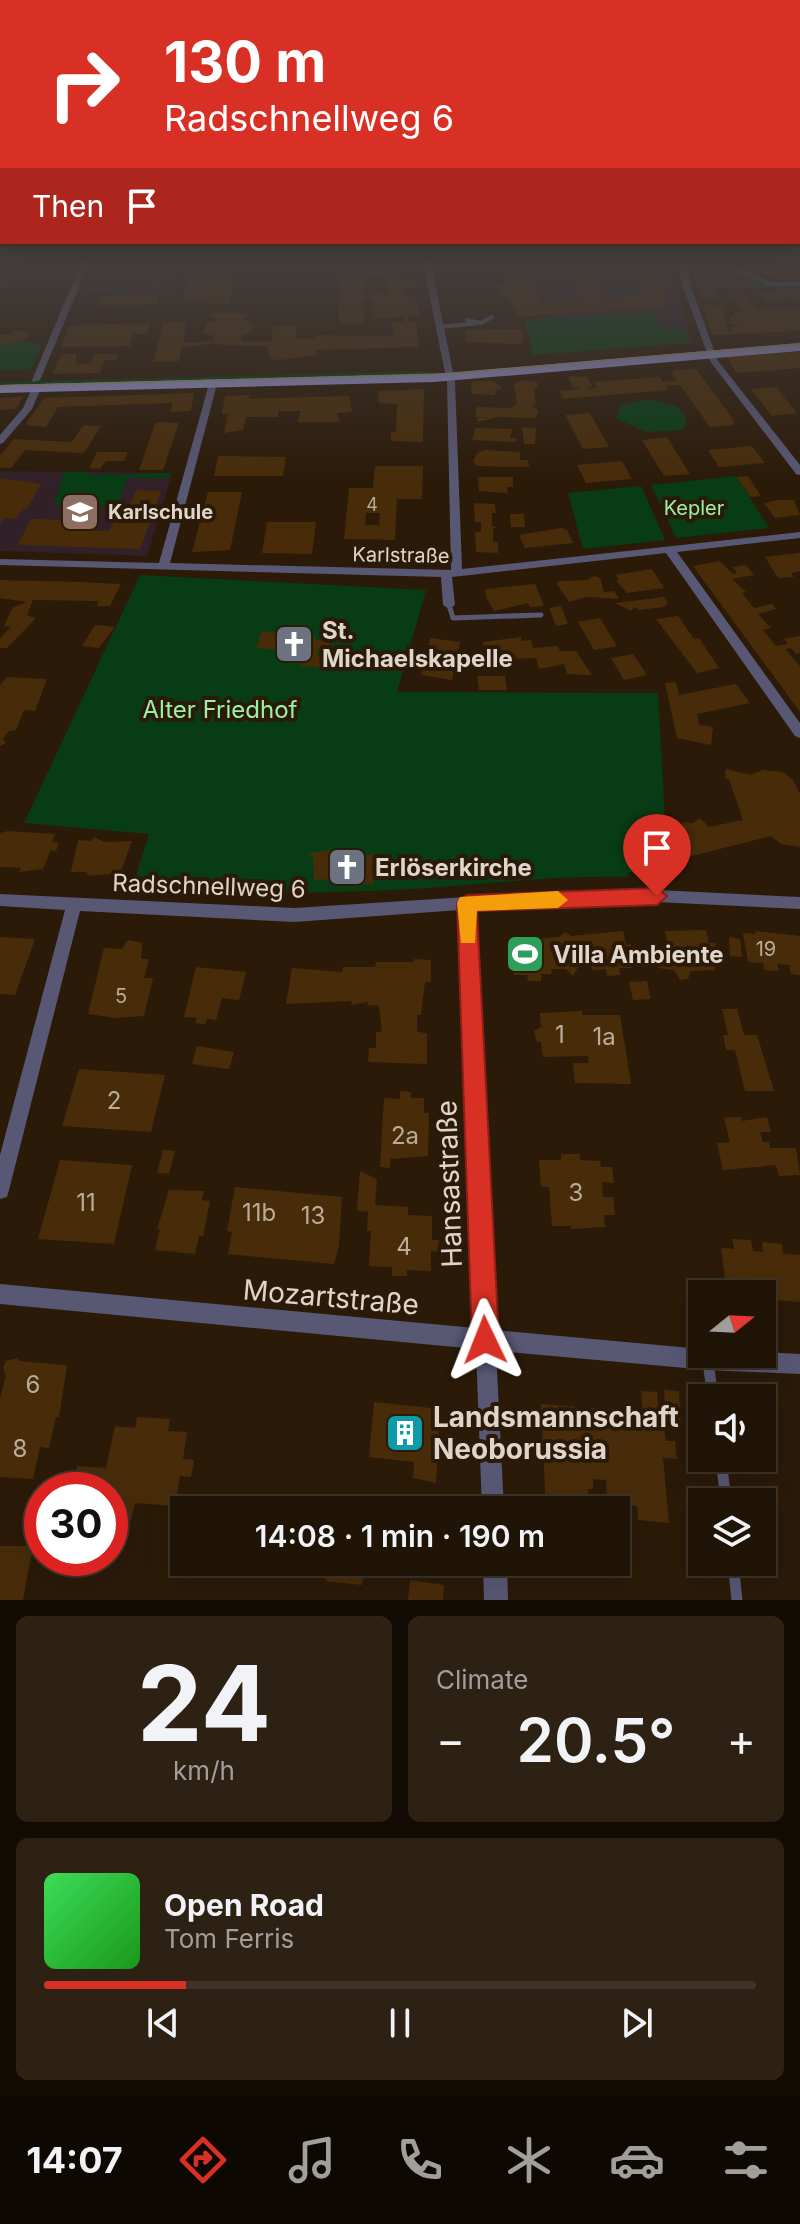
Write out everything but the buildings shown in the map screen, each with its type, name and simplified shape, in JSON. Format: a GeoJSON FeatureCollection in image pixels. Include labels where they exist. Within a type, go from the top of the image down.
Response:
{"type":"FeatureCollection","features":[{"type":"Feature","properties":{"kind":"main road"},"geometry":{"type":"LineString","coordinates":[[0,381],[36,384],[213,384],[449,372],[710,350],[800,339]]}},
{"type":"Feature","properties":{"kind":"main road"},"geometry":{"type":"LineString","coordinates":[[710,350],[800,347]]}},
{"type":"Feature","properties":{"kind":"main road"},"geometry":{"type":"LineString","coordinates":[[0,389],[36,384],[449,372]]}},
{"type":"Feature","properties":{"kind":"street"},"geometry":{"type":"LineString","coordinates":[[0,441],[27,409],[57,334]]}},
{"type":"Feature","properties":{"kind":"street"},"geometry":{"type":"LineString","coordinates":[[440,334],[449,372],[449,605]]}},
{"type":"Feature","properties":{"kind":"street"},"geometry":{"type":"LineString","coordinates":[[705,334],[710,350],[800,472]]}},
{"type":"Feature","properties":{"kind":"street"},"geometry":{"type":"LineString","coordinates":[[164,566],[213,384]]}},
{"type":"Feature","properties":{"kind":"street","name":"Karlstraße"},"geometry":{"type":"LineString","coordinates":[[0,562],[451,574],[800,535]]}},
{"type":"Feature","properties":{"kind":"street"},"geometry":{"type":"LineString","coordinates":[[669,549],[800,733]]}},
{"type":"Feature","properties":{"kind":"street","name":"Radschnellweg 6"},"geometry":{"type":"LineString","coordinates":[[5,900],[170,911],[294,915],[467,903],[657,896],[800,902]]}},
{"type":"Feature","properties":{"kind":"street","name":"Hansastraße"},"geometry":{"type":"LineString","coordinates":[[467,903],[492,1496]]}},
{"type":"Feature","properties":{"kind":"street"},"geometry":{"type":"LineString","coordinates":[[0,1190],[74,906]]}},
{"type":"Feature","properties":{"kind":"street","name":"Mozartstraße"},"geometry":{"type":"LineString","coordinates":[[0,1294],[688,1358]]}},
{"type":"Feature","properties":{"kind":"street","name":"Mozartstraße"},"geometry":{"type":"LineString","coordinates":[[776,1363],[800,1364]]}},
{"type":"Feature","properties":{"kind":"street"},"geometry":{"type":"LineString","coordinates":[[495,1576],[496,1600]]}},
{"type":"Feature","properties":{"kind":"lane"},"geometry":{"type":"LineString","coordinates":[[449,605],[453,618],[541,615]]}},
{"type":"Feature","properties":{"kind":"lane"},"geometry":{"type":"LineString","coordinates":[[734,1576],[737,1600]]}},
{"type":"Feature","properties":{"kind":"shaded area"},"geometry":{"type":"Polygon","coordinates":[[[528,334],[690,334],[692,342],[533,355],[528,334]]]}},
{"type":"Feature","properties":{"kind":"shaded area","name":"Karlschule"},"geometry":{"type":"Polygon","coordinates":[[[0,471],[172,473],[147,556],[0,551],[0,471]]]}},
{"type":"Feature","properties":{"kind":"green space"},"geometry":{"type":"Polygon","coordinates":[[[528,334],[685,334],[688,343],[533,355],[528,334]]]}},
{"type":"Feature","properties":{"kind":"green space"},"geometry":{"type":"Polygon","coordinates":[[[8,341],[42,343],[32,369],[0,370],[0,344],[8,341]]]}},
{"type":"Feature","properties":{"kind":"green space"},"geometry":{"type":"Polygon","coordinates":[[[428,371],[429,376],[0,387],[0,382],[428,371]]]}},
{"type":"Feature","properties":{"kind":"green space"},"geometry":{"type":"Polygon","coordinates":[[[652,399],[677,407],[686,416],[686,425],[682,430],[647,432],[617,419],[620,405],[652,399]]]}},
{"type":"Feature","properties":{"kind":"green space"},"geometry":{"type":"Polygon","coordinates":[[[64,472],[90,472],[89,475],[170,473],[168,478],[127,478],[117,507],[54,505],[64,472]]]}},
{"type":"Feature","properties":{"kind":"green space","name":"Kepler"},"geometry":{"type":"Polygon","coordinates":[[[736,476],[769,528],[676,538],[651,485],[736,476]]]}},
{"type":"Feature","properties":{"kind":"green space"},"geometry":{"type":"Polygon","coordinates":[[[641,486],[665,540],[583,549],[568,493],[641,486]]]}},
{"type":"Feature","properties":{"kind":"green space","name":"Alter Friedhof"},"geometry":{"type":"Polygon","coordinates":[[[140,575],[426,590],[397,692],[658,693],[668,876],[628,872],[629,877],[344,892],[238,893],[132,889],[149,834],[24,823],[140,575]]]}},
{"type":"Feature","properties":{"kind":"tram line"},"geometry":{"type":"LineString","coordinates":[[0,386],[450,374],[800,344]]}},
{"type":"Feature","properties":{"kind":"slow traffic"},"geometry":{"type":"LineString","coordinates":[[468,937],[467,903],[558,900]]}},
{"type":"Feature","properties":{"kind":"place","name":"Karlschule"},"geometry":{"type":"Point","coordinates":[80,512]}},
{"type":"Feature","properties":{"kind":"place","name":"St. Michaelskapelle"},"geometry":{"type":"Point","coordinates":[294,644]}},
{"type":"Feature","properties":{"kind":"place","name":"Erlöserkirche"},"geometry":{"type":"Point","coordinates":[347,867]}},
{"type":"Feature","properties":{"kind":"place","name":"Villa Ambiente"},"geometry":{"type":"Point","coordinates":[525,954]}},
{"type":"Feature","properties":{"kind":"place","name":"Landsmannschaft Neoborussia"},"geometry":{"type":"Point","coordinates":[405,1433]}},
{"type":"Feature","properties":{"kind":"route"},"geometry":{"type":"LineString","coordinates":[[485,1340],[467,903],[657,896]]}}]}
